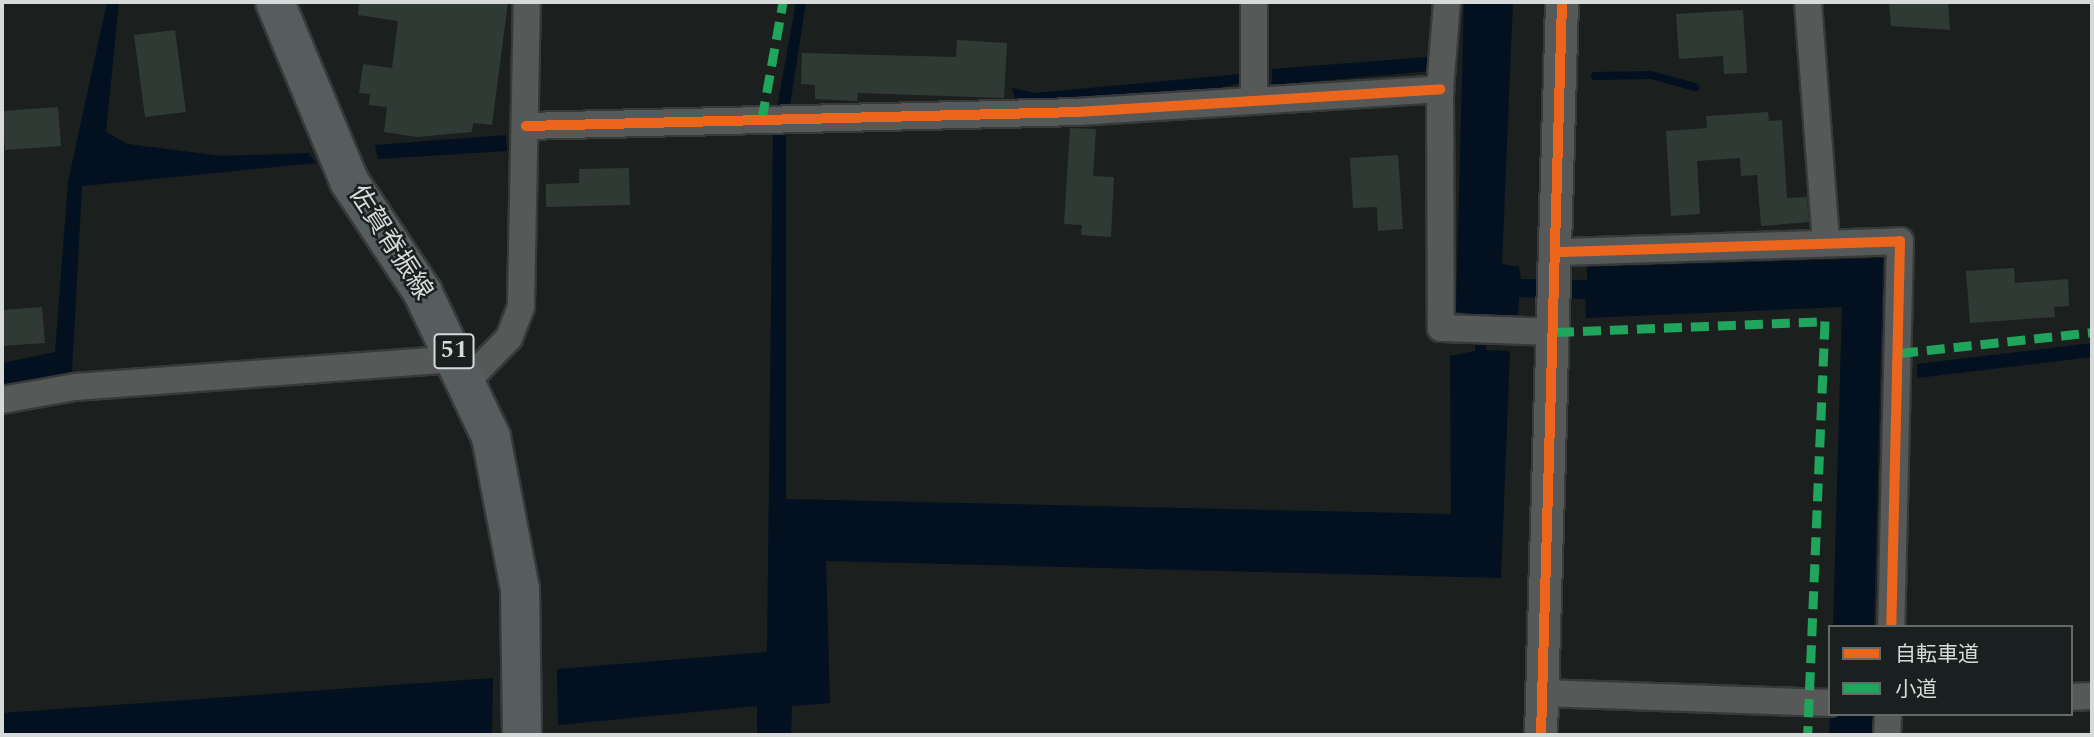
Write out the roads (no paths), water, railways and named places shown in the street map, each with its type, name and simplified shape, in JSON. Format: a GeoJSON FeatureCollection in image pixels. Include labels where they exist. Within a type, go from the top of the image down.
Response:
{"type":"FeatureCollection","features":[{"type":"Feature","properties":{"kind":"main road","name":"佐賀脊振線"},"geometry":{"type":"LineString","coordinates":[[275,2],[349,181],[463,369],[491,437],[520,589],[522,735]]}},
{"type":"Feature","properties":{"kind":"street"},"geometry":{"type":"LineString","coordinates":[[2,400],[75,387],[463,369],[509,338],[521,306],[527,2]]}},
{"type":"Feature","properties":{"kind":"street"},"geometry":{"type":"LineString","coordinates":[[1254,2],[1254,99]]}},
{"type":"Feature","properties":{"kind":"street"},"geometry":{"type":"LineString","coordinates":[[1447,2],[1440,89],[1441,328],[1556,332]]}},
{"type":"Feature","properties":{"kind":"street"},"geometry":{"type":"LineString","coordinates":[[1541,735],[1559,252],[1562,2]]}},
{"type":"Feature","properties":{"kind":"street"},"geometry":{"type":"LineString","coordinates":[[1808,2],[1826,242]]}},
{"type":"Feature","properties":{"kind":"street"},"geometry":{"type":"LineString","coordinates":[[526,125],[1078,112],[1440,89]]}},
{"type":"Feature","properties":{"kind":"street"},"geometry":{"type":"LineString","coordinates":[[1559,252],[1900,241],[1891,625]]}},
{"type":"Feature","properties":{"kind":"street"},"geometry":{"type":"LineString","coordinates":[[1542,693],[1819,702]]}},
{"type":"Feature","properties":{"kind":"street"},"geometry":{"type":"LineString","coordinates":[[2073,697],[2092,696]]}},
{"type":"Feature","properties":{"kind":"street"},"geometry":{"type":"LineString","coordinates":[[1887,735],[1888,716]]}},
{"type":"Feature","properties":{"kind":"water"},"geometry":{"type":"Polygon","coordinates":[[[107,2],[119,2],[106,132],[128,144],[222,156],[309,153],[316,163],[82,186],[72,372],[2,386],[2,363],[55,352],[68,182],[107,2]]]}},
{"type":"Feature","properties":{"kind":"water"},"geometry":{"type":"Polygon","coordinates":[[[796,2],[806,2],[786,131],[786,499],[1451,514],[1450,356],[1475,351],[1477,317],[1456,311],[1464,2],[1513,2],[1502,264],[1519,267],[1521,279],[1587,280],[1587,267],[1883,258],[1874,625],[1833,625],[1842,307],[1586,318],[1585,299],[1519,297],[1518,318],[1484,317],[1486,350],[1510,351],[1501,578],[826,561],[830,703],[792,706],[791,735],[757,735],[757,706],[558,725],[557,669],[767,652],[773,130],[796,2]]]}},
{"type":"Feature","properties":{"kind":"water"},"geometry":{"type":"Polygon","coordinates":[[[1428,57],[1431,71],[1272,85],[1272,69],[1428,57]]]}},
{"type":"Feature","properties":{"kind":"water"},"geometry":{"type":"Polygon","coordinates":[[[1240,74],[1239,83],[1214,90],[1016,102],[1012,88],[1035,93],[1240,74]]]}},
{"type":"Feature","properties":{"kind":"water"},"geometry":{"type":"Polygon","coordinates":[[[506,135],[507,151],[378,159],[375,145],[506,135]]]}},
{"type":"Feature","properties":{"kind":"water"},"geometry":{"type":"Polygon","coordinates":[[[2092,343],[2092,357],[1917,378],[1917,364],[2092,343]]]}},
{"type":"Feature","properties":{"kind":"water"},"geometry":{"type":"Polygon","coordinates":[[[493,678],[492,735],[2,735],[2,713],[493,678]]]}},
{"type":"Feature","properties":{"kind":"water"},"geometry":{"type":"Polygon","coordinates":[[[1876,716],[1876,735],[1829,735],[1830,718],[1876,716]]]}},
{"type":"Feature","properties":{"kind":"waterway"},"geometry":{"type":"LineString","coordinates":[[1595,76],[1651,75],[1695,87]]}}]}
